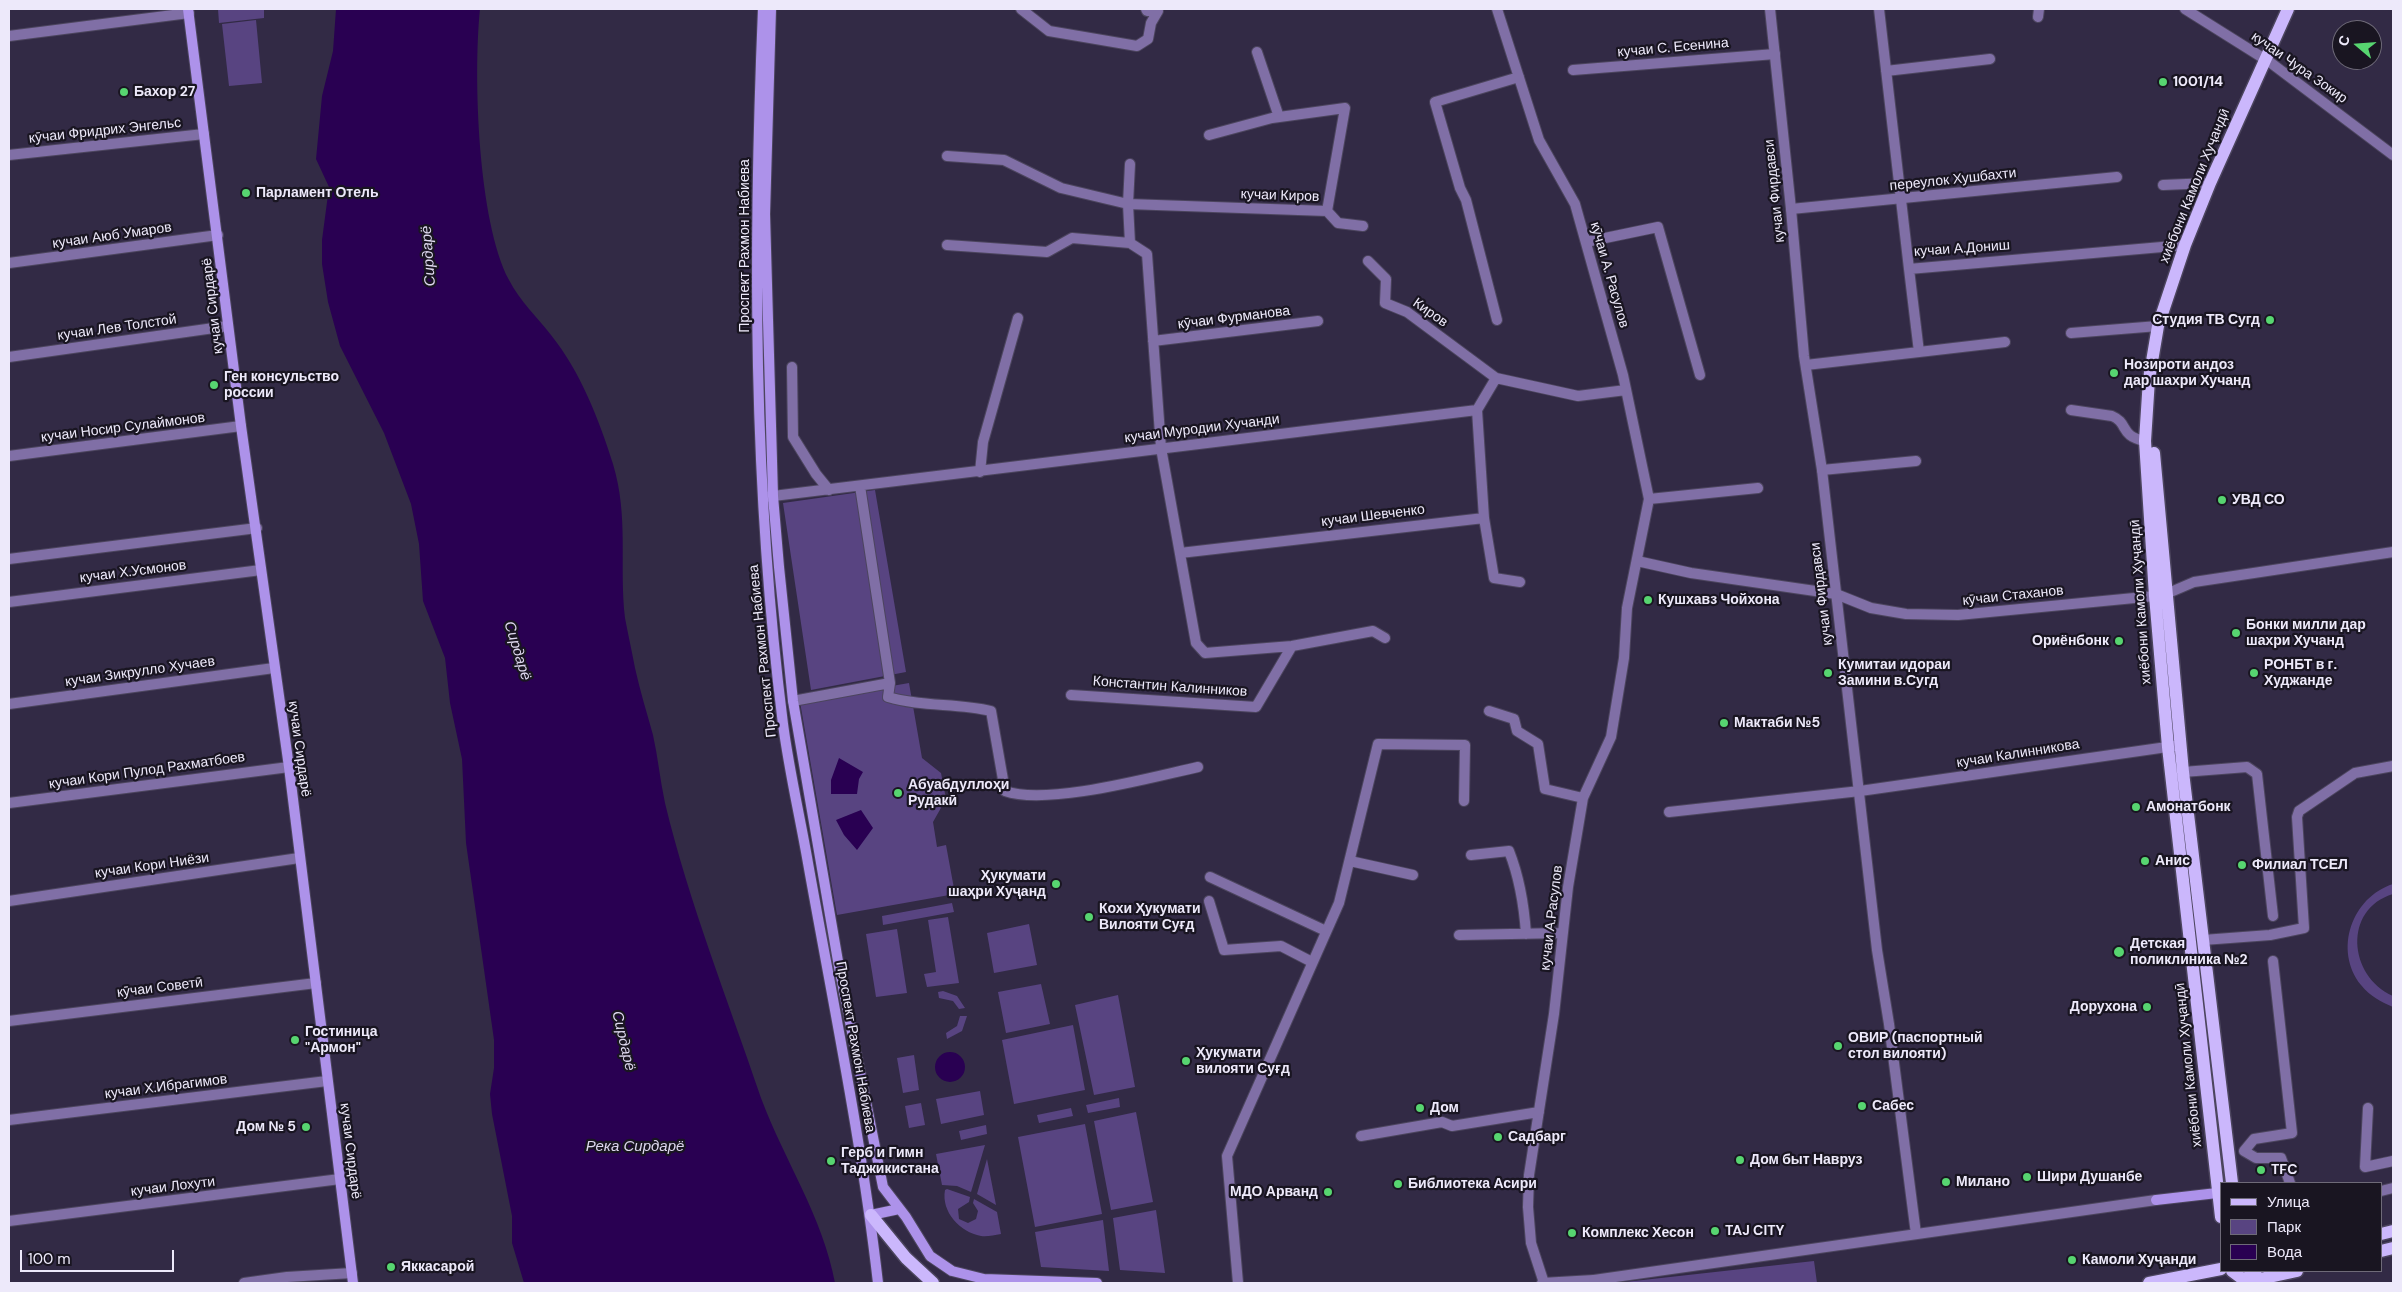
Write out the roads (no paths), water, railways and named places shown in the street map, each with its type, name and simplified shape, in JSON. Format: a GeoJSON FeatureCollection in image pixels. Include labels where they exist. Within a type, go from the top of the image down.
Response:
{"type":"FeatureCollection","features":[{"type":"Feature","properties":{"kind":"main road","name":"Проспект Рахмон Набиева"},"geometry":{"type":"LineString","coordinates":[[764,9],[758,238],[762,497],[783,726],[871,1215],[878,1283]]}},
{"type":"Feature","properties":{"kind":"main road","name":"Проспект Рахмон Набиева"},"geometry":{"type":"LineString","coordinates":[[771,9],[765,214],[773,496],[779,567],[793,701],[839,967],[883,1186],[930,1256],[952,1271],[984,1279],[1097,1283]]}},
{"type":"Feature","properties":{"kind":"main road","name":"хиёбони Камоли Хуҷандӣ"},"geometry":{"type":"LineString","coordinates":[[2160,595],[2154,443],[2157,373],[2167,325],[2194,244],[2288,9]]}},
{"type":"Feature","properties":{"kind":"main road","name":"хиёбони Камоли Хуҷандӣ"},"geometry":{"type":"LineString","coordinates":[[2220,1211],[2197,992],[2145,441],[2149,379],[2158,326],[2185,245],[2210,183],[2268,61],[2296,9]]}},
{"type":"Feature","properties":{"kind":"main road","name":"кучаи Сирдарё"},"geometry":{"type":"LineString","coordinates":[[188,11],[216,218],[241,426],[257,528],[300,858],[353,1278]]}},
{"type":"Feature","properties":{"kind":"main road","name":"хиёбони Камоли Хуҷандӣ"},"geometry":{"type":"LineString","coordinates":[[2174,746],[2182,772],[2232,1182]]}},
{"type":"Feature","properties":{"kind":"main road"},"geometry":{"type":"LineString","coordinates":[[2156,1200],[2217,1193]]}},
{"type":"Feature","properties":{"kind":"main road"},"geometry":{"type":"LineString","coordinates":[[899,1208],[871,1215],[906,1258],[933,1283]]}},
{"type":"Feature","properties":{"kind":"main road"},"geometry":{"type":"LineString","coordinates":[[2149,1283],[2220,1269]]}},
{"type":"Feature","properties":{"kind":"main road"},"geometry":{"type":"LineString","coordinates":[[2234,1272],[2254,1280],[2292,1272]]}},
{"type":"Feature","properties":{"kind":"street"},"geometry":{"type":"LineString","coordinates":[[1021,9],[1049,31],[1137,46],[1148,39],[1151,23],[1158,11],[1147,11],[1146,9]]}},
{"type":"Feature","properties":{"kind":"street","name":"кӯчаи А. Расулов"},"geometry":{"type":"LineString","coordinates":[[1497,9],[1539,140],[1574,204],[1626,390],[1648,499],[1637,561]]}},
{"type":"Feature","properties":{"kind":"street","name":"кучаи Фирдавси"},"geometry":{"type":"LineString","coordinates":[[1770,9],[1806,364],[1822,470],[1877,950],[1889,1024],[1916,1234]]}},
{"type":"Feature","properties":{"kind":"street","name":"кучаи А.Дониш"},"geometry":{"type":"LineString","coordinates":[[1879,9],[1910,269],[2185,245]]}},
{"type":"Feature","properties":{"kind":"street","name":"кучаи Чура Зокир"},"geometry":{"type":"LineString","coordinates":[[2186,9],[2268,61],[2393,155]]}},
{"type":"Feature","properties":{"kind":"street"},"geometry":{"type":"LineString","coordinates":[[9,36],[188,11]]}},
{"type":"Feature","properties":{"kind":"street"},"geometry":{"type":"LineString","coordinates":[[1209,135],[1278,117],[1257,52]]}},
{"type":"Feature","properties":{"kind":"street","name":"кучаи С. Есенина"},"geometry":{"type":"LineString","coordinates":[[1573,70],[1774,54]]}},
{"type":"Feature","properties":{"kind":"street"},"geometry":{"type":"LineString","coordinates":[[1886,71],[1990,59]]}},
{"type":"Feature","properties":{"kind":"street"},"geometry":{"type":"LineString","coordinates":[[1498,320],[1466,200],[1460,188],[1435,102],[1519,77]]}},
{"type":"Feature","properties":{"kind":"street","name":"кучаи Киров"},"geometry":{"type":"LineString","coordinates":[[947,156],[1004,160],[1062,188],[1128,204],[1327,211],[1345,108],[1278,117]]}},
{"type":"Feature","properties":{"kind":"street","name":"кӯчаи Фридрих Энгельс"},"geometry":{"type":"LineString","coordinates":[[9,156],[204,134]]}},
{"type":"Feature","properties":{"kind":"street"},"geometry":{"type":"LineString","coordinates":[[1130,164],[1128,204],[1130,243]]}},
{"type":"Feature","properties":{"kind":"street","name":"переулок Хушбахти"},"geometry":{"type":"LineString","coordinates":[[1791,209],[1901,200],[2118,177]]}},
{"type":"Feature","properties":{"kind":"street"},"geometry":{"type":"LineString","coordinates":[[2163,185],[2210,183]]}},
{"type":"Feature","properties":{"kind":"street"},"geometry":{"type":"LineString","coordinates":[[1327,211],[1338,223],[1363,226]]}},
{"type":"Feature","properties":{"kind":"street"},"geometry":{"type":"LineString","coordinates":[[1586,242],[1658,227],[1700,375]]}},
{"type":"Feature","properties":{"kind":"street","name":"кучаи Аюб Умаров"},"geometry":{"type":"LineString","coordinates":[[9,263],[218,235]]}},
{"type":"Feature","properties":{"kind":"street"},"geometry":{"type":"LineString","coordinates":[[947,245],[1047,252],[1072,238],[1130,243],[1147,254],[1161,448],[1196,643],[1204,653],[1292,646],[1373,631],[1385,638]]}},
{"type":"Feature","properties":{"kind":"street","name":"Киров"},"geometry":{"type":"LineString","coordinates":[[1368,261],[1386,279],[1386,303],[1407,312],[1496,378]]}},
{"type":"Feature","properties":{"kind":"street"},"geometry":{"type":"LineString","coordinates":[[1910,269],[1918,352]]}},
{"type":"Feature","properties":{"kind":"street"},"geometry":{"type":"LineString","coordinates":[[980,472],[983,442],[1018,318]]}},
{"type":"Feature","properties":{"kind":"street","name":"кӯчаи Фурманова"},"geometry":{"type":"LineString","coordinates":[[1153,341],[1318,321]]}},
{"type":"Feature","properties":{"kind":"street","name":"кучаи Лев Толстой"},"geometry":{"type":"LineString","coordinates":[[9,357],[228,326]]}},
{"type":"Feature","properties":{"kind":"street"},"geometry":{"type":"LineString","coordinates":[[2071,333],[2158,326]]}},
{"type":"Feature","properties":{"kind":"street"},"geometry":{"type":"LineString","coordinates":[[1806,364],[2005,342]]}},
{"type":"Feature","properties":{"kind":"street"},"geometry":{"type":"LineString","coordinates":[[792,368],[793,437],[816,474],[829,490]]}},
{"type":"Feature","properties":{"kind":"street"},"geometry":{"type":"LineString","coordinates":[[1520,582],[1494,578],[1484,518],[1477,410],[1496,378],[1578,396],[1626,390]]}},
{"type":"Feature","properties":{"kind":"street","name":"кучаи Муродии Хучанди"},"geometry":{"type":"LineString","coordinates":[[762,497],[980,472],[1477,410]]}},
{"type":"Feature","properties":{"kind":"street"},"geometry":{"type":"LineString","coordinates":[[2071,410],[2112,416],[2118,419],[2126,435],[2145,441]]}},
{"type":"Feature","properties":{"kind":"street","name":"кучаи Носир Сулаймонов"},"geometry":{"type":"LineString","coordinates":[[9,456],[241,426]]}},
{"type":"Feature","properties":{"kind":"street"},"geometry":{"type":"LineString","coordinates":[[1822,470],[1916,461]]}},
{"type":"Feature","properties":{"kind":"street"},"geometry":{"type":"LineString","coordinates":[[860,486],[890,683],[888,697],[905,702],[969,706],[991,711],[1005,791],[1015,794],[1035,796],[1090,789],[1198,767]]}},
{"type":"Feature","properties":{"kind":"street"},"geometry":{"type":"LineString","coordinates":[[1648,499],[1758,488]]}},
{"type":"Feature","properties":{"kind":"street","name":"кучаи Шевченко"},"geometry":{"type":"LineString","coordinates":[[1180,553],[1484,518]]}},
{"type":"Feature","properties":{"kind":"street","name":"кучаи Х.Усмонов"},"geometry":{"type":"LineString","coordinates":[[9,559],[257,528]]}},
{"type":"Feature","properties":{"kind":"street","name":"кӯчаи Стаханов"},"geometry":{"type":"LineString","coordinates":[[1637,561],[1691,573],[1836,594],[1871,608],[1906,614],[1958,615],[2160,595],[2194,582],[2393,552]]}},
{"type":"Feature","properties":{"kind":"street","name":"кучаи А.Расулов"},"geometry":{"type":"LineString","coordinates":[[1543,1283],[1531,1243],[1528,1207],[1529,1174],[1554,1014],[1563,933],[1583,798],[1611,737],[1624,658],[1627,608],[1637,561]]}},
{"type":"Feature","properties":{"kind":"street","name":"кучаи Х.Усмонов"},"geometry":{"type":"LineString","coordinates":[[9,602],[262,570]]}},
{"type":"Feature","properties":{"kind":"street","name":"Константин Калинников"},"geometry":{"type":"LineString","coordinates":[[1071,695],[1256,707],[1292,646]]}},
{"type":"Feature","properties":{"kind":"street","name":"кучаи Зикрулло Хучаев"},"geometry":{"type":"LineString","coordinates":[[9,704],[274,668]]}},
{"type":"Feature","properties":{"kind":"street"},"geometry":{"type":"LineString","coordinates":[[793,701],[890,683]]}},
{"type":"Feature","properties":{"kind":"street"},"geometry":{"type":"LineString","coordinates":[[1489,710],[1514,719],[1517,731],[1538,744],[1545,789],[1583,798]]}},
{"type":"Feature","properties":{"kind":"street"},"geometry":{"type":"LineString","coordinates":[[1238,1283],[1227,1156],[1339,903],[1378,744],[1465,745],[1464,801]]}},
{"type":"Feature","properties":{"kind":"street","name":"кучаи Калинникова"},"geometry":{"type":"LineString","coordinates":[[1669,812],[1860,791],[2174,746]]}},
{"type":"Feature","properties":{"kind":"street","name":"кучаи Кори Пулод Рахматбоев"},"geometry":{"type":"LineString","coordinates":[[9,803],[288,766]]}},
{"type":"Feature","properties":{"kind":"street"},"geometry":{"type":"LineString","coordinates":[[2203,940],[2270,935],[2304,928],[2296,817],[2299,811],[2355,773],[2393,766]]}},
{"type":"Feature","properties":{"kind":"street"},"geometry":{"type":"LineString","coordinates":[[2182,772],[2247,767],[2257,774],[2273,916]]}},
{"type":"Feature","properties":{"kind":"street"},"geometry":{"type":"LineString","coordinates":[[1471,855],[1509,851],[1518,873],[1523,898],[1526,934]]}},
{"type":"Feature","properties":{"kind":"street","name":"кучаи Кори Ниёзи"},"geometry":{"type":"LineString","coordinates":[[9,900],[300,858]]}},
{"type":"Feature","properties":{"kind":"street"},"geometry":{"type":"LineString","coordinates":[[1350,861],[1413,875]]}},
{"type":"Feature","properties":{"kind":"street"},"geometry":{"type":"LineString","coordinates":[[1210,877],[1326,931]]}},
{"type":"Feature","properties":{"kind":"street"},"geometry":{"type":"LineString","coordinates":[[1209,901],[1224,950],[1281,946],[1312,962]]}},
{"type":"Feature","properties":{"kind":"street"},"geometry":{"type":"LineString","coordinates":[[1459,935],[1563,933]]}},
{"type":"Feature","properties":{"kind":"street"},"geometry":{"type":"LineString","coordinates":[[2244,1151],[2254,1139],[2292,1133],[2273,961]]}},
{"type":"Feature","properties":{"kind":"street","name":"кӯчаи Советӣ"},"geometry":{"type":"LineString","coordinates":[[9,1021],[316,982]]}},
{"type":"Feature","properties":{"kind":"street","name":"кучаи Х.Ибрагимов"},"geometry":{"type":"LineString","coordinates":[[9,1120],[327,1080]]}},
{"type":"Feature","properties":{"kind":"street"},"geometry":{"type":"LineString","coordinates":[[2368,1108],[2365,1168],[2393,1161]]}},
{"type":"Feature","properties":{"kind":"street"},"geometry":{"type":"LineString","coordinates":[[1360,1136],[1442,1122],[1452,1126],[1539,1112]]}},
{"type":"Feature","properties":{"kind":"street"},"geometry":{"type":"LineString","coordinates":[[2229,1153],[2244,1151],[2256,1158],[2281,1158],[2290,1182]]}},
{"type":"Feature","properties":{"kind":"street","name":"кучаи Лохути"},"geometry":{"type":"LineString","coordinates":[[9,1221],[340,1179]]}},
{"type":"Feature","properties":{"kind":"street"},"geometry":{"type":"LineString","coordinates":[[1543,1283],[1594,1282],[2156,1200]]}},
{"type":"Feature","properties":{"kind":"street"},"geometry":{"type":"LineString","coordinates":[[244,1283],[287,1277],[353,1278]]}},
{"type":"Feature","properties":{"kind":"water","name":"Река Сирдарё"},"geometry":{"type":"Polygon","coordinates":[[[336,9],[480,9],[477,72],[478,109],[484,186],[490,222],[499,254],[513,288],[551,335],[571,364],[588,396],[608,447],[621,503],[625,618],[637,677],[653,735],[665,803],[685,878],[761,1098],[822,1235],[835,1283],[524,1283],[512,1243],[512,1216],[492,1114],[490,1094],[494,1068],[494,1040],[466,843],[462,759],[450,703],[445,658],[423,601],[419,544],[411,504],[384,433],[340,346],[328,302],[322,264],[322,240],[329,187],[316,159],[322,96],[333,51],[336,9]]]}},
{"type":"Feature","properties":{"kind":"water"},"geometry":{"type":"Polygon","coordinates":[[[839,758],[863,772],[859,779],[857,794],[831,794],[831,780],[839,758]]]}},
{"type":"Feature","properties":{"kind":"water"},"geometry":{"type":"Polygon","coordinates":[[[861,810],[873,828],[857,850],[844,835],[836,820],[861,810]]]}},
{"type":"Feature","properties":{"kind":"water"},"geometry":{"type":"Polygon","coordinates":[[[950,1052],[961,1056],[965,1067],[961,1078],[950,1082],[939,1078],[935,1067],[939,1056],[950,1052]]]}},
{"type":"Feature","properties":{"kind":"place","name":"1001/14"},"geometry":{"type":"Point","coordinates":[2163,82]}},
{"type":"Feature","properties":{"kind":"place","name":"Бахор 27"},"geometry":{"type":"Point","coordinates":[124,92]}},
{"type":"Feature","properties":{"kind":"place","name":"Парламент Отель"},"geometry":{"type":"Point","coordinates":[246,193]}},
{"type":"Feature","properties":{"kind":"place","name":"Студия ТВ Сугд"},"geometry":{"type":"Point","coordinates":[2270,320]}},
{"type":"Feature","properties":{"kind":"place","name":"Нозироти андоз дар шахри Хучанд"},"geometry":{"type":"Point","coordinates":[2114,373]}},
{"type":"Feature","properties":{"kind":"place","name":"Ген консульство россии"},"geometry":{"type":"Point","coordinates":[214,385]}},
{"type":"Feature","properties":{"kind":"place","name":"УВД СО"},"geometry":{"type":"Point","coordinates":[2222,500]}},
{"type":"Feature","properties":{"kind":"place","name":"Кушхавз Чойхона"},"geometry":{"type":"Point","coordinates":[1648,600]}},
{"type":"Feature","properties":{"kind":"place","name":"Бонки милли дар шахри Хучанд"},"geometry":{"type":"Point","coordinates":[2236,633]}},
{"type":"Feature","properties":{"kind":"place","name":"Ориёнбонк"},"geometry":{"type":"Point","coordinates":[2119,641]}},
{"type":"Feature","properties":{"kind":"place","name":"Кумитаи идораи Замини в.Сугд"},"geometry":{"type":"Point","coordinates":[1828,673]}},
{"type":"Feature","properties":{"kind":"place","name":"РОНБТ в г. Худжанде"},"geometry":{"type":"Point","coordinates":[2254,673]}},
{"type":"Feature","properties":{"kind":"place","name":"Мактаби №5"},"geometry":{"type":"Point","coordinates":[1724,723]}},
{"type":"Feature","properties":{"kind":"place","name":"Абуабдуллоҳи Рудакӣ"},"geometry":{"type":"Point","coordinates":[898,793]}},
{"type":"Feature","properties":{"kind":"place","name":"Амонатбонк"},"geometry":{"type":"Point","coordinates":[2136,807]}},
{"type":"Feature","properties":{"kind":"place","name":"Анис"},"geometry":{"type":"Point","coordinates":[2145,861]}},
{"type":"Feature","properties":{"kind":"place","name":"Филиал ТСЕЛ"},"geometry":{"type":"Point","coordinates":[2242,865]}},
{"type":"Feature","properties":{"kind":"place","name":"Ҳукумати шаҳри Хуҷанд"},"geometry":{"type":"Point","coordinates":[1056,884]}},
{"type":"Feature","properties":{"kind":"place","name":"Кохи Ҳукумати Вилояти Суғд"},"geometry":{"type":"Point","coordinates":[1089,917]}},
{"type":"Feature","properties":{"kind":"place","name":"Детская поликлиника №2"},"geometry":{"type":"Point","coordinates":[2119,952]}},
{"type":"Feature","properties":{"kind":"place","name":"Дорухона"},"geometry":{"type":"Point","coordinates":[2147,1007]}},
{"type":"Feature","properties":{"kind":"place","name":"Гостиница \"Армон\""},"geometry":{"type":"Point","coordinates":[295,1040]}},
{"type":"Feature","properties":{"kind":"place","name":"ОВИР (паспортный стол вилояти)"},"geometry":{"type":"Point","coordinates":[1838,1046]}},
{"type":"Feature","properties":{"kind":"place","name":"Ҳукумати вилояти Суғд"},"geometry":{"type":"Point","coordinates":[1186,1061]}},
{"type":"Feature","properties":{"kind":"place","name":"Сабес"},"geometry":{"type":"Point","coordinates":[1862,1106]}},
{"type":"Feature","properties":{"kind":"place","name":"Дом"},"geometry":{"type":"Point","coordinates":[1420,1108]}},
{"type":"Feature","properties":{"kind":"place","name":"Дом № 5"},"geometry":{"type":"Point","coordinates":[306,1127]}},
{"type":"Feature","properties":{"kind":"place","name":"Садбарг"},"geometry":{"type":"Point","coordinates":[1498,1137]}},
{"type":"Feature","properties":{"kind":"place","name":"Дом быт Навруз"},"geometry":{"type":"Point","coordinates":[1740,1160]}},
{"type":"Feature","properties":{"kind":"place","name":"Герб и Гимн Таджикистана"},"geometry":{"type":"Point","coordinates":[831,1161]}},
{"type":"Feature","properties":{"kind":"place","name":"TFC"},"geometry":{"type":"Point","coordinates":[2261,1170]}},
{"type":"Feature","properties":{"kind":"place","name":"Шири Душанбе"},"geometry":{"type":"Point","coordinates":[2027,1177]}},
{"type":"Feature","properties":{"kind":"place","name":"Милано"},"geometry":{"type":"Point","coordinates":[1946,1182]}},
{"type":"Feature","properties":{"kind":"place","name":"Библиотека Асири"},"geometry":{"type":"Point","coordinates":[1398,1184]}},
{"type":"Feature","properties":{"kind":"place","name":"МДО Арванд"},"geometry":{"type":"Point","coordinates":[1328,1192]}},
{"type":"Feature","properties":{"kind":"place","name":"TAJ CITY"},"geometry":{"type":"Point","coordinates":[1715,1231]}},
{"type":"Feature","properties":{"kind":"place","name":"Комплекс Хесон"},"geometry":{"type":"Point","coordinates":[1572,1233]}},
{"type":"Feature","properties":{"kind":"place","name":"Камоли Хуҷанди"},"geometry":{"type":"Point","coordinates":[2072,1260]}},
{"type":"Feature","properties":{"kind":"place","name":"Яккасарой"},"geometry":{"type":"Point","coordinates":[391,1267]}},
{"type":"Feature","properties":{"kind":"water label","name":"Сирдарё"},"geometry":{"type":"Point","coordinates":[429,256]}},
{"type":"Feature","properties":{"kind":"water label","name":"Сирдарё"},"geometry":{"type":"Point","coordinates":[517,651]}},
{"type":"Feature","properties":{"kind":"water label","name":"Сирдарё"},"geometry":{"type":"Point","coordinates":[623,1041]}}]}
